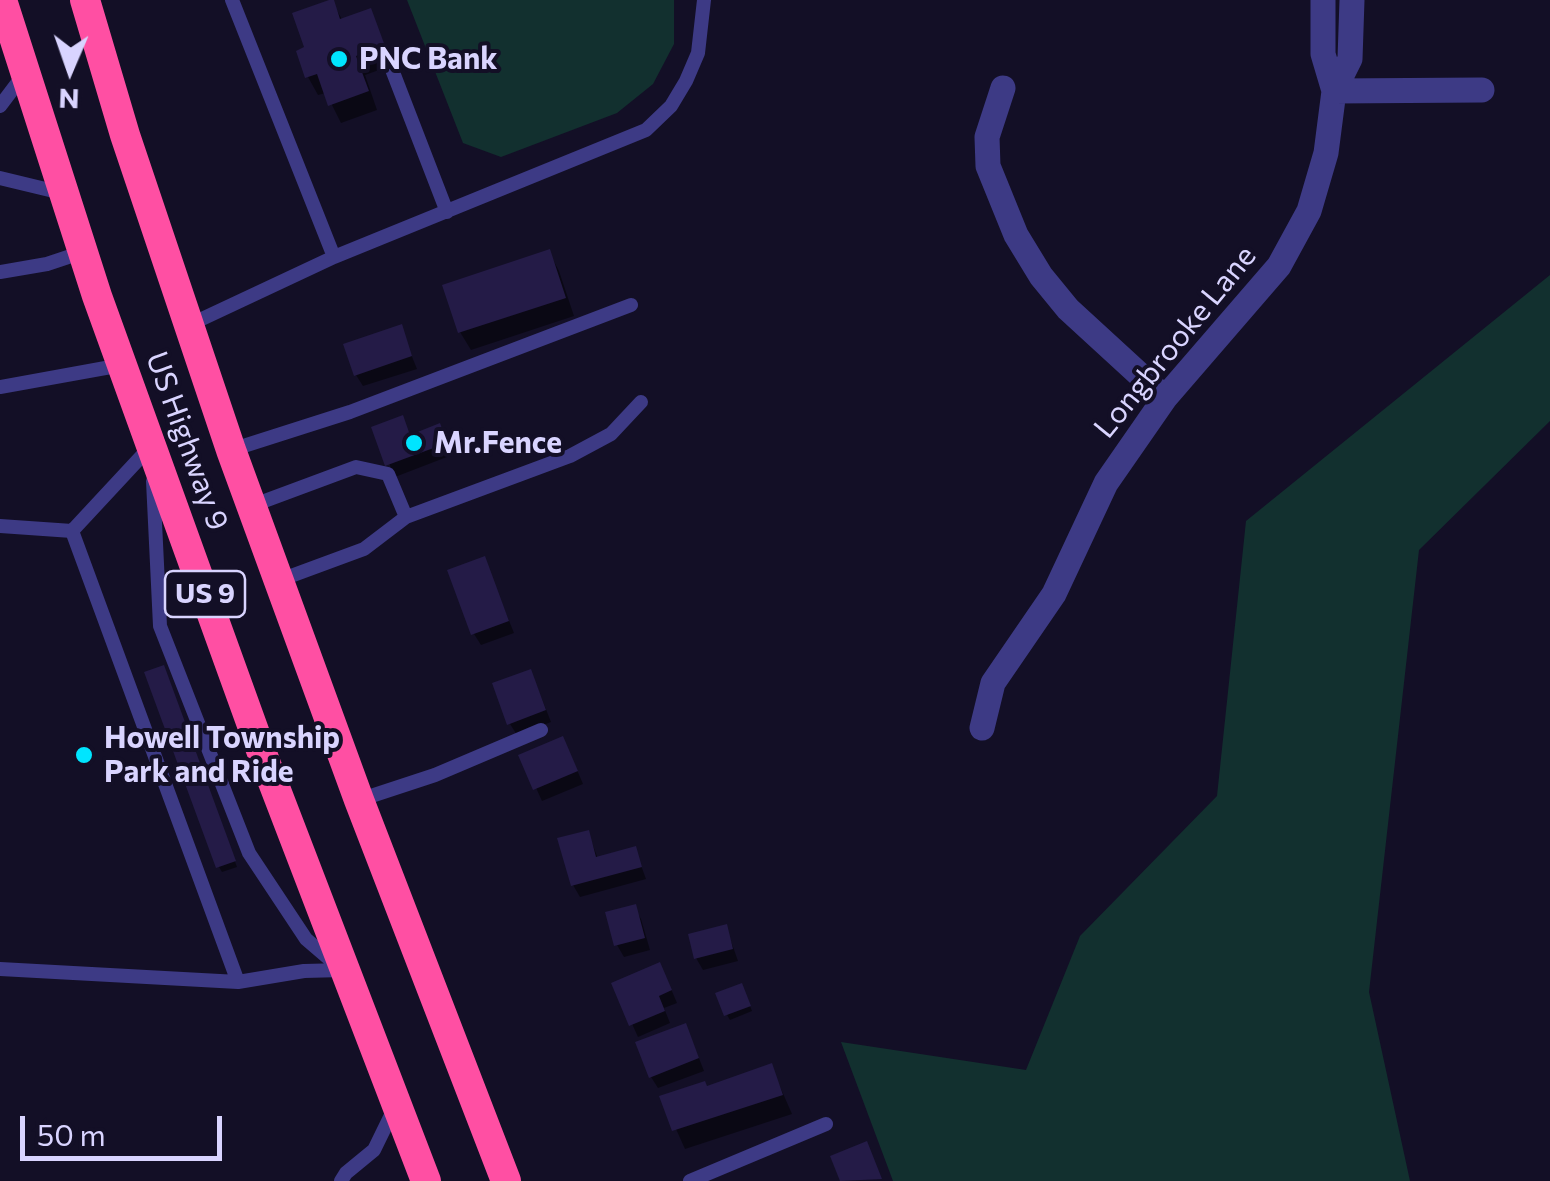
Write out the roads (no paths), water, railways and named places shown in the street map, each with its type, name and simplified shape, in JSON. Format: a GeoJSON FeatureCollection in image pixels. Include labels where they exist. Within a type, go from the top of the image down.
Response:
{"type":"FeatureCollection","features":[{"type":"Feature","properties":{"kind":"highway","name":"US Highway 9"},"geometry":{"type":"LineString","coordinates":[[2,0],[122,365],[342,970],[426,1181]]}},
{"type":"Feature","properties":{"kind":"highway","name":"US Highway 9"},"geometry":{"type":"LineString","coordinates":[[86,2],[125,135],[231,450],[358,800],[506,1181]]}},
{"type":"Feature","properties":{"kind":"street","name":"Longbrooke Lane"},"geometry":{"type":"LineString","coordinates":[[1323,0],[1323,54],[1334,90]]}},
{"type":"Feature","properties":{"kind":"street","name":"Longbrooke Lane"},"geometry":{"type":"LineString","coordinates":[[982,728],[993,683],[1054,594],[1106,483],[1165,398],[1264,285],[1294,242],[1320,176],[1334,90],[1350,58],[1352,0]]}},
{"type":"Feature","properties":{"kind":"street"},"geometry":{"type":"LineString","coordinates":[[1003,88],[987,137],[988,166],[1016,236],[1068,309],[1165,398]]}},
{"type":"Feature","properties":{"kind":"street"},"geometry":{"type":"LineString","coordinates":[[1334,90],[1482,90]]}},
{"type":"Feature","properties":{"kind":"lane"},"geometry":{"type":"LineString","coordinates":[[232,0],[334,257]]}},
{"type":"Feature","properties":{"kind":"lane"},"geometry":{"type":"LineString","coordinates":[[188,326],[334,257],[646,130],[671,106],[686,80],[698,52],[704,0]]}},
{"type":"Feature","properties":{"kind":"lane"},"geometry":{"type":"LineString","coordinates":[[386,54],[447,212]]}},
{"type":"Feature","properties":{"kind":"lane"},"geometry":{"type":"LineString","coordinates":[[0,106],[25,72]]}},
{"type":"Feature","properties":{"kind":"lane"},"geometry":{"type":"LineString","coordinates":[[0,178],[64,193]]}},
{"type":"Feature","properties":{"kind":"lane"},"geometry":{"type":"LineString","coordinates":[[0,272],[47,264],[83,252]]}},
{"type":"Feature","properties":{"kind":"lane"},"geometry":{"type":"LineString","coordinates":[[231,450],[350,412],[631,305]]}},
{"type":"Feature","properties":{"kind":"lane"},"geometry":{"type":"LineString","coordinates":[[0,388],[122,365]]}},
{"type":"Feature","properties":{"kind":"lane"},"geometry":{"type":"LineString","coordinates":[[280,580],[364,549],[406,517],[570,456],[611,434],[641,402]]}},
{"type":"Feature","properties":{"kind":"lane"},"geometry":{"type":"LineString","coordinates":[[72,531],[151,445]]}},
{"type":"Feature","properties":{"kind":"lane"},"geometry":{"type":"LineString","coordinates":[[151,445],[160,626],[248,854],[306,939],[342,970]]}},
{"type":"Feature","properties":{"kind":"lane"},"geometry":{"type":"LineString","coordinates":[[251,506],[356,466],[388,474],[406,517]]}},
{"type":"Feature","properties":{"kind":"lane"},"geometry":{"type":"LineString","coordinates":[[0,526],[72,531]]}},
{"type":"Feature","properties":{"kind":"lane"},"geometry":{"type":"LineString","coordinates":[[72,531],[238,982]]}},
{"type":"Feature","properties":{"kind":"lane"},"geometry":{"type":"LineString","coordinates":[[358,800],[435,774],[540,730]]}},
{"type":"Feature","properties":{"kind":"lane"},"geometry":{"type":"LineString","coordinates":[[0,969],[238,982],[304,971],[342,970]]}},
{"type":"Feature","properties":{"kind":"lane"},"geometry":{"type":"LineString","coordinates":[[342,1181],[374,1150],[396,1104]]}},
{"type":"Feature","properties":{"kind":"lane"},"geometry":{"type":"LineString","coordinates":[[690,1181],[826,1124]]}},
{"type":"Feature","properties":{"kind":"place","name":"PNC Bank"},"geometry":{"type":"Point","coordinates":[339,59]}},
{"type":"Feature","properties":{"kind":"place","name":"Mr.Fence"},"geometry":{"type":"Point","coordinates":[414,443]}},
{"type":"Feature","properties":{"kind":"place","name":"Howell Township Park and Ride"},"geometry":{"type":"Point","coordinates":[84,755]}}]}
